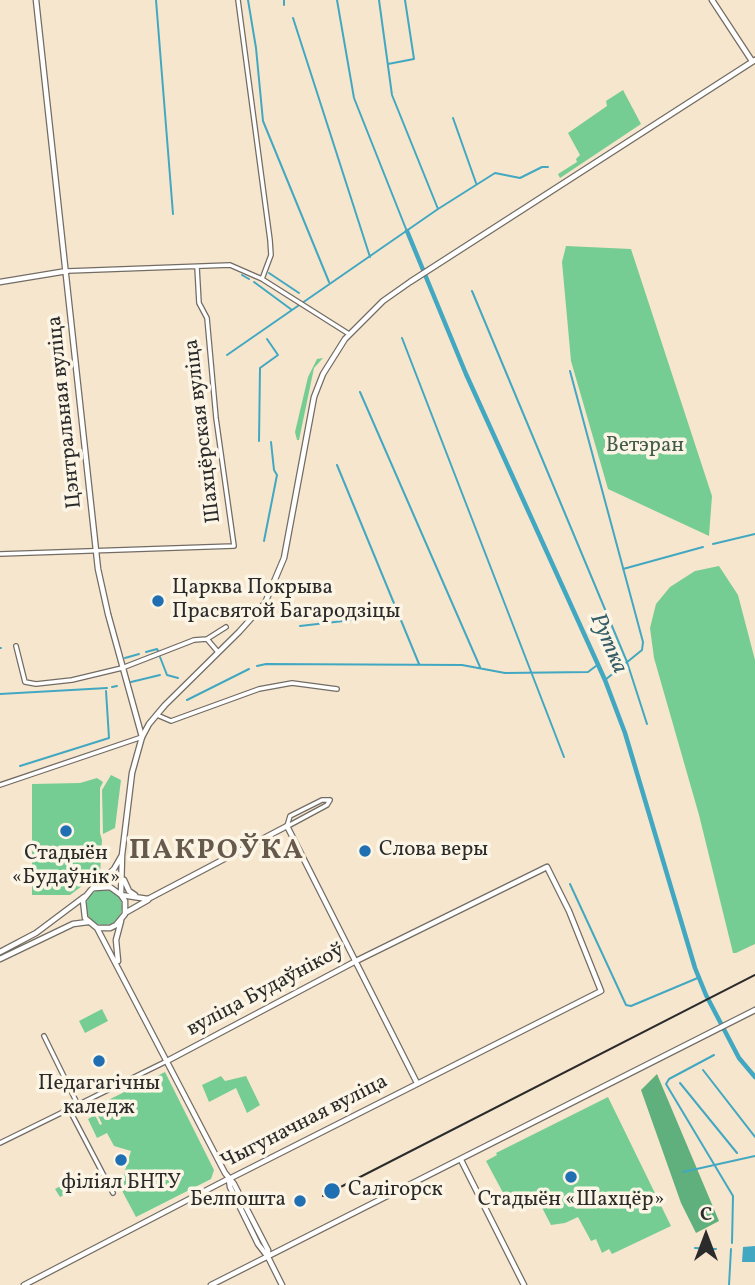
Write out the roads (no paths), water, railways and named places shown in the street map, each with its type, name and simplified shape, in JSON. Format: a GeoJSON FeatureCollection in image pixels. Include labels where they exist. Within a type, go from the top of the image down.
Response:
{"type":"FeatureCollection","features":[{"type":"Feature","properties":{"kind":"main road","name":"Цэнтральная вуліца"},"geometry":{"type":"LineString","coordinates":[[36,0],[96,550],[108,614],[142,737]]}},
{"type":"Feature","properties":{"kind":"main road"},"geometry":{"type":"LineString","coordinates":[[121,895],[122,855],[134,764],[142,737],[157,715],[265,603],[275,583],[284,558],[314,397],[327,366],[349,334],[383,301],[754,62],[712,0]]}},
{"type":"Feature","properties":{"kind":"main road"},"geometry":{"type":"LineString","coordinates":[[0,282],[67,271]]}},
{"type":"Feature","properties":{"kind":"main road"},"geometry":{"type":"LineString","coordinates":[[118,965],[116,947],[125,914],[148,899],[284,830],[287,826],[417,1083]]}},
{"type":"Feature","properties":{"kind":"main road"},"geometry":{"type":"LineString","coordinates":[[0,951],[36,933],[88,893],[114,869],[122,855]]}},
{"type":"Feature","properties":{"kind":"main road","name":"вуліца Будаўнікоў"},"geometry":{"type":"LineString","coordinates":[[167,1060],[356,961],[547,866],[569,911],[601,991]]}},
{"type":"Feature","properties":{"kind":"main road"},"geometry":{"type":"LineString","coordinates":[[122,877],[129,891],[136,896]]}},
{"type":"Feature","properties":{"kind":"main road"},"geometry":{"type":"LineString","coordinates":[[88,893],[104,886],[117,890],[125,901],[125,914]]}},
{"type":"Feature","properties":{"kind":"main road"},"geometry":{"type":"LineString","coordinates":[[88,893],[83,912],[97,928],[118,965],[228,1179],[234,1184],[268,1250],[268,1257],[282,1285]]}},
{"type":"Feature","properties":{"kind":"main road"},"geometry":{"type":"LineString","coordinates":[[121,895],[148,899]]}},
{"type":"Feature","properties":{"kind":"main road"},"geometry":{"type":"LineString","coordinates":[[97,928],[110,928],[121,921]]}},
{"type":"Feature","properties":{"kind":"main road"},"geometry":{"type":"LineString","coordinates":[[0,959],[73,924],[89,922]]}},
{"type":"Feature","properties":{"kind":"main road","name":"Чыгуначная вуліца"},"geometry":{"type":"LineString","coordinates":[[24,1285],[601,991]]}},
{"type":"Feature","properties":{"kind":"main road"},"geometry":{"type":"LineString","coordinates":[[211,1285],[755,1010]]}},
{"type":"Feature","properties":{"kind":"main road"},"geometry":{"type":"LineString","coordinates":[[461,1160],[524,1285]]}},
{"type":"Feature","properties":{"kind":"street"},"geometry":{"type":"LineString","coordinates":[[239,0],[270,240],[271,255],[262,279]]}},
{"type":"Feature","properties":{"kind":"street"},"geometry":{"type":"LineString","coordinates":[[67,271],[230,265],[262,279],[349,334]]}},
{"type":"Feature","properties":{"kind":"street","name":"Шахцёрская вуліца"},"geometry":{"type":"LineString","coordinates":[[96,550],[234,546],[216,418],[207,318],[199,303],[197,267]]}},
{"type":"Feature","properties":{"kind":"street"},"geometry":{"type":"LineString","coordinates":[[0,554],[96,550]]}},
{"type":"Feature","properties":{"kind":"street"},"geometry":{"type":"LineString","coordinates":[[16,646],[24,681],[36,684],[72,680],[122,668],[194,640],[207,639],[226,627]]}},
{"type":"Feature","properties":{"kind":"street"},"geometry":{"type":"LineString","coordinates":[[207,639],[218,652]]}},
{"type":"Feature","properties":{"kind":"street"},"geometry":{"type":"LineString","coordinates":[[157,715],[171,721],[277,685],[299,683],[337,689]]}},
{"type":"Feature","properties":{"kind":"street"},"geometry":{"type":"LineString","coordinates":[[0,785],[142,737]]}},
{"type":"Feature","properties":{"kind":"street"},"geometry":{"type":"LineString","coordinates":[[322,800],[330,800],[327,805],[287,826],[290,816],[322,800]]}},
{"type":"Feature","properties":{"kind":"street"},"geometry":{"type":"LineString","coordinates":[[44,1036],[78,1105]]}},
{"type":"Feature","properties":{"kind":"street","name":"вуліца Будаўнікоў"},"geometry":{"type":"LineString","coordinates":[[0,1143],[167,1060]]}},
{"type":"Feature","properties":{"kind":"street"},"geometry":{"type":"LineString","coordinates":[[69,1109],[113,1193]]}},
{"type":"Feature","properties":{"kind":"water"},"geometry":{"type":"Polygon","coordinates":[[[755,1246],[755,1262],[742,1262],[743,1247],[755,1246]]]}},
{"type":"Feature","properties":{"kind":"waterway"},"geometry":{"type":"LineString","coordinates":[[156,0],[173,214]]}},
{"type":"Feature","properties":{"kind":"waterway"},"geometry":{"type":"LineString","coordinates":[[248,0],[263,121],[329,282]]}},
{"type":"Feature","properties":{"kind":"waterway"},"geometry":{"type":"LineString","coordinates":[[284,0],[284,5]]}},
{"type":"Feature","properties":{"kind":"waterway"},"geometry":{"type":"LineString","coordinates":[[337,0],[354,98],[406,229]]}},
{"type":"Feature","properties":{"kind":"waterway"},"geometry":{"type":"LineString","coordinates":[[379,0],[392,95],[438,209]]}},
{"type":"Feature","properties":{"kind":"waterway"},"geometry":{"type":"LineString","coordinates":[[388,64],[414,59],[405,0]]}},
{"type":"Feature","properties":{"kind":"waterway"},"geometry":{"type":"LineString","coordinates":[[293,18],[370,257]]}},
{"type":"Feature","properties":{"kind":"waterway"},"geometry":{"type":"LineString","coordinates":[[453,118],[476,183]]}},
{"type":"Feature","properties":{"kind":"waterway"},"geometry":{"type":"LineString","coordinates":[[227,355],[438,209],[495,173],[520,178],[542,167],[548,167]]}},
{"type":"Feature","properties":{"kind":"waterway","name":"Рутка"},"geometry":{"type":"LineString","coordinates":[[407,231],[466,374],[605,680],[625,733],[695,968],[706,995],[739,1058],[755,1077]]}},
{"type":"Feature","properties":{"kind":"waterway"},"geometry":{"type":"LineString","coordinates":[[269,273],[299,293]]}},
{"type":"Feature","properties":{"kind":"waterway"},"geometry":{"type":"LineString","coordinates":[[242,275],[249,279]]}},
{"type":"Feature","properties":{"kind":"waterway"},"geometry":{"type":"LineString","coordinates":[[254,282],[292,310]]}},
{"type":"Feature","properties":{"kind":"waterway"},"geometry":{"type":"LineString","coordinates":[[472,291],[627,662],[647,724]]}},
{"type":"Feature","properties":{"kind":"waterway"},"geometry":{"type":"LineString","coordinates":[[402,338],[564,757]]}},
{"type":"Feature","properties":{"kind":"waterway"},"geometry":{"type":"LineString","coordinates":[[259,441],[260,368],[278,355],[267,339]]}},
{"type":"Feature","properties":{"kind":"waterway"},"geometry":{"type":"LineString","coordinates":[[570,371],[643,642],[642,650],[605,680]]}},
{"type":"Feature","properties":{"kind":"waterway"},"geometry":{"type":"LineString","coordinates":[[360,392],[480,667]]}},
{"type":"Feature","properties":{"kind":"waterway"},"geometry":{"type":"LineString","coordinates":[[264,541],[277,475],[271,442]]}},
{"type":"Feature","properties":{"kind":"waterway"},"geometry":{"type":"LineString","coordinates":[[337,465],[419,664]]}},
{"type":"Feature","properties":{"kind":"waterway"},"geometry":{"type":"LineString","coordinates":[[713,544],[755,534]]}},
{"type":"Feature","properties":{"kind":"waterway"},"geometry":{"type":"LineString","coordinates":[[623,569],[703,547]]}},
{"type":"Feature","properties":{"kind":"waterway"},"geometry":{"type":"LineString","coordinates":[[300,626],[396,615]]}},
{"type":"Feature","properties":{"kind":"waterway"},"geometry":{"type":"LineString","coordinates":[[146,652],[158,651]]}},
{"type":"Feature","properties":{"kind":"waterway"},"geometry":{"type":"LineString","coordinates":[[125,658],[139,654]]}},
{"type":"Feature","properties":{"kind":"waterway"},"geometry":{"type":"LineString","coordinates":[[160,657],[167,675],[178,678]]}},
{"type":"Feature","properties":{"kind":"waterway"},"geometry":{"type":"LineString","coordinates":[[257,666],[462,665],[505,673],[588,672],[596,666]]}},
{"type":"Feature","properties":{"kind":"waterway"},"geometry":{"type":"LineString","coordinates":[[187,700],[249,669]]}},
{"type":"Feature","properties":{"kind":"waterway"},"geometry":{"type":"LineString","coordinates":[[131,682],[160,675]]}},
{"type":"Feature","properties":{"kind":"waterway"},"geometry":{"type":"LineString","coordinates":[[112,687],[117,686]]}},
{"type":"Feature","properties":{"kind":"waterway"},"geometry":{"type":"LineString","coordinates":[[0,694],[107,688]]}},
{"type":"Feature","properties":{"kind":"waterway"},"geometry":{"type":"LineString","coordinates":[[20,766],[109,738],[106,691]]}},
{"type":"Feature","properties":{"kind":"waterway"},"geometry":{"type":"LineString","coordinates":[[570,884],[626,1005],[631,1006],[700,977]]}},
{"type":"Feature","properties":{"kind":"waterway"},"geometry":{"type":"LineString","coordinates":[[714,1055],[669,1079],[666,1084],[733,1196],[732,1243]]}},
{"type":"Feature","properties":{"kind":"waterway"},"geometry":{"type":"LineString","coordinates":[[703,1070],[755,1137]]}},
{"type":"Feature","properties":{"kind":"waterway"},"geometry":{"type":"LineString","coordinates":[[680,1083],[737,1153]]}},
{"type":"Feature","properties":{"kind":"waterway"},"geometry":{"type":"LineString","coordinates":[[683,1172],[755,1156]]}},
{"type":"Feature","properties":{"kind":"waterway"},"geometry":{"type":"LineString","coordinates":[[695,1248],[716,1249]]}},
{"type":"Feature","properties":{"kind":"waterway"},"geometry":{"type":"LineString","coordinates":[[729,1285],[731,1249]]}},
{"type":"Feature","properties":{"kind":"railway"},"geometry":{"type":"LineString","coordinates":[[323,1196],[755,975]]}},
{"type":"Feature","properties":{"kind":"place","name":"Царква Покрыва Прасвятой Багародзіцы"},"geometry":{"type":"Point","coordinates":[158,601]}},
{"type":"Feature","properties":{"kind":"place","name":"Стадыён «Будаўнік»"},"geometry":{"type":"Point","coordinates":[66,831]}},
{"type":"Feature","properties":{"kind":"place","name":"Слова веры"},"geometry":{"type":"Point","coordinates":[365,851]}},
{"type":"Feature","properties":{"kind":"place","name":"Педагагічны каледж"},"geometry":{"type":"Point","coordinates":[99,1061]}},
{"type":"Feature","properties":{"kind":"place","name":"філіял БНТУ"},"geometry":{"type":"Point","coordinates":[121,1160]}},
{"type":"Feature","properties":{"kind":"place","name":"Стадыён «Шахцёр»"},"geometry":{"type":"Point","coordinates":[571,1177]}},
{"type":"Feature","properties":{"kind":"place","name":"Салігорск"},"geometry":{"type":"Point","coordinates":[332,1191]}},
{"type":"Feature","properties":{"kind":"place","name":"Белпошта"},"geometry":{"type":"Point","coordinates":[300,1201]}},
{"type":"Feature","properties":{"kind":"district","name":"ПАКРОЎКА"},"geometry":{"type":"Point","coordinates":[217,853]}},
{"type":"Feature","properties":{"kind":"park label","name":"Ветэран"},"geometry":{"type":"Point","coordinates":[645,447]}}]}
